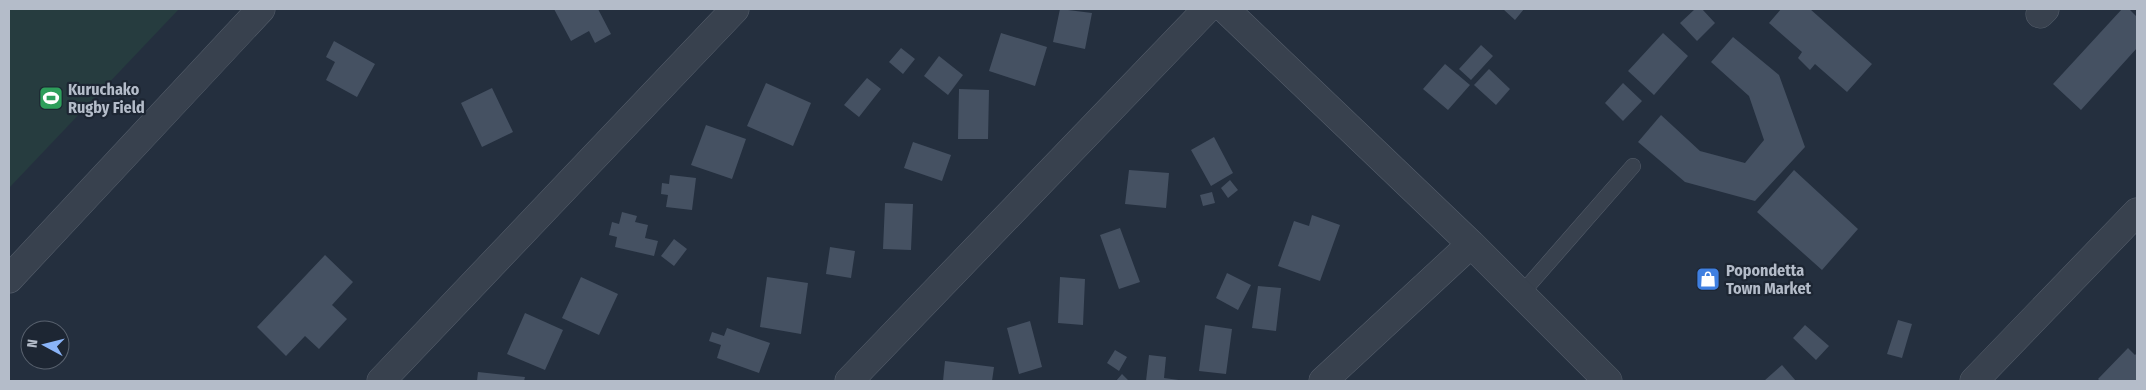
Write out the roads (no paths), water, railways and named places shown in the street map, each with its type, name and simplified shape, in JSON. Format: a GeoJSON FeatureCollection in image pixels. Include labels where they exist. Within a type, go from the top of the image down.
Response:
{"type":"FeatureCollection","features":[{"type":"Feature","properties":{"kind":"street"},"geometry":{"type":"LineString","coordinates":[[9,279],[261,9]]}},
{"type":"Feature","properties":{"kind":"street"},"geometry":{"type":"LineString","coordinates":[[381,381],[735,9]]}},
{"type":"Feature","properties":{"kind":"street"},"geometry":{"type":"LineString","coordinates":[[849,381],[1207,9]]}},
{"type":"Feature","properties":{"kind":"street"},"geometry":{"type":"LineString","coordinates":[[1226,9],[1471,244],[1608,381]]}},
{"type":"Feature","properties":{"kind":"street"},"geometry":{"type":"LineString","coordinates":[[1974,381],[2137,212]]}},
{"type":"Feature","properties":{"kind":"street"},"geometry":{"type":"LineString","coordinates":[[1324,381],[1471,244]]}},
{"type":"Feature","properties":{"kind":"lane"},"geometry":{"type":"LineString","coordinates":[[1521,294],[1633,166]]}},
{"type":"Feature","properties":{"kind":"place","name":"Kuruchako Rugby Field"},"geometry":{"type":"Point","coordinates":[51,98]}},
{"type":"Feature","properties":{"kind":"place","name":"Popondetta Town Market"},"geometry":{"type":"Point","coordinates":[1708,279]}}]}
